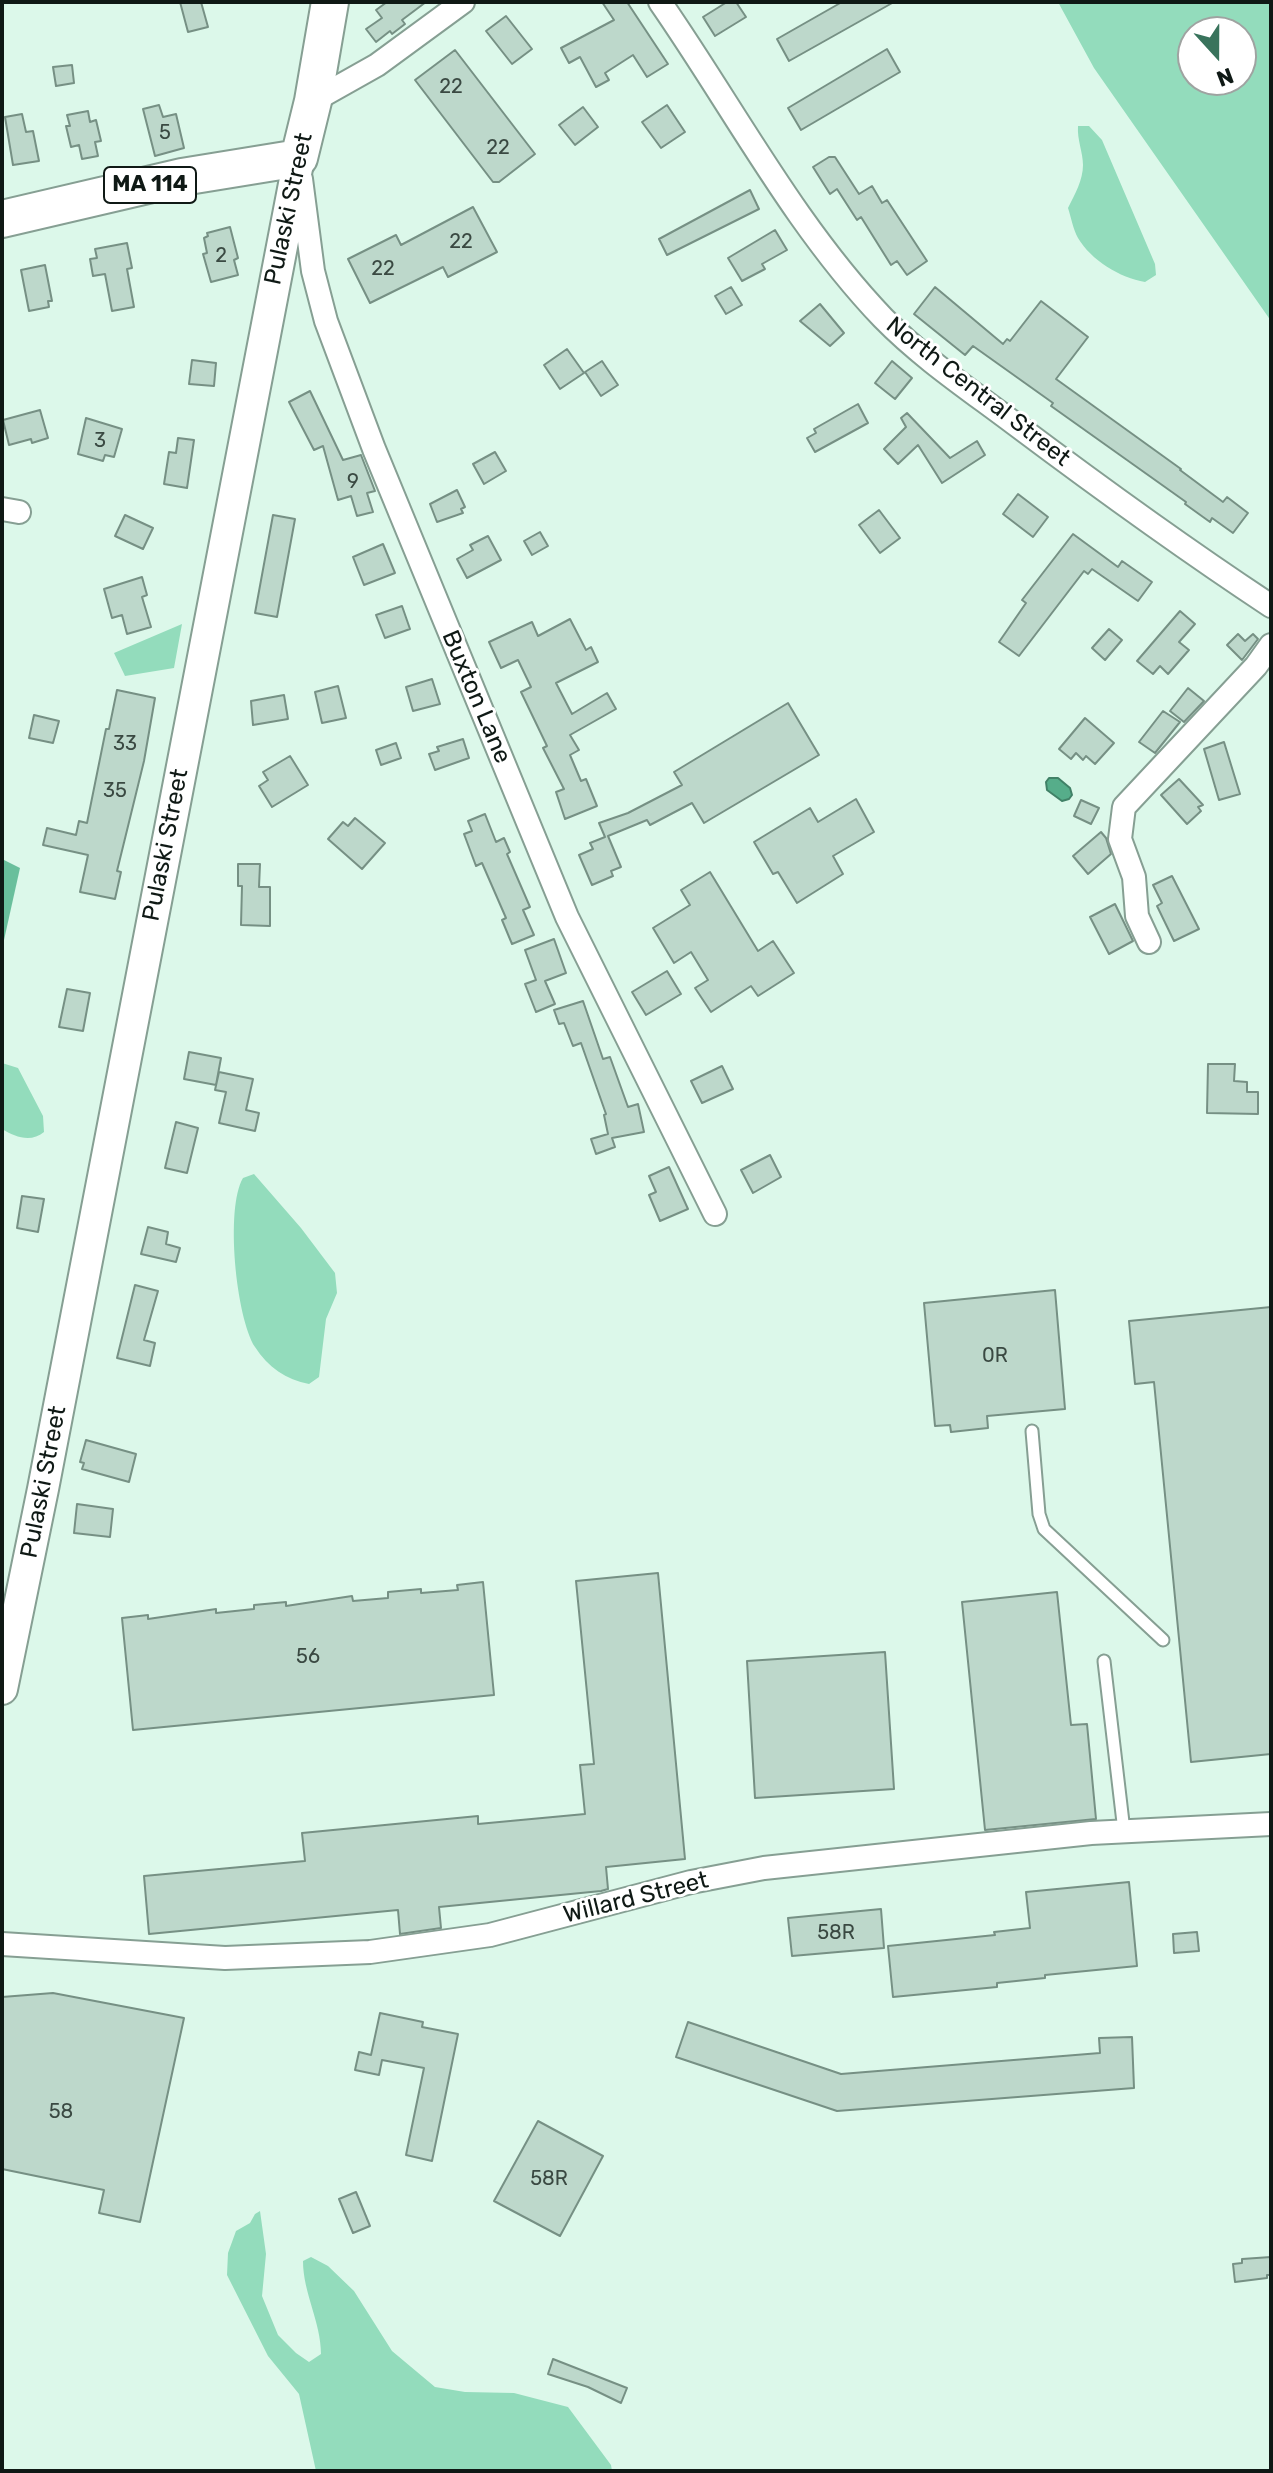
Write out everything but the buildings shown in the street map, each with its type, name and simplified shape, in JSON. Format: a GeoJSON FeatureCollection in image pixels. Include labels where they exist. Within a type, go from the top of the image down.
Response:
{"type":"FeatureCollection","features":[{"type":"Feature","properties":{"kind":"highway","name":"Pulaski Street"},"geometry":{"type":"LineString","coordinates":[[299,158],[313,101],[330,2]]}},
{"type":"Feature","properties":{"kind":"highway","name":"MA 114"},"geometry":{"type":"LineString","coordinates":[[2,219],[182,177],[299,158]]}},
{"type":"Feature","properties":{"kind":"main road","name":"Pulaski Street"},"geometry":{"type":"LineString","coordinates":[[2,1689],[299,158]]}},
{"type":"Feature","properties":{"kind":"street"},"geometry":{"type":"LineString","coordinates":[[313,101],[377,65],[463,2]]}},
{"type":"Feature","properties":{"kind":"street","name":"North Central Street"},"geometry":{"type":"LineString","coordinates":[[660,2],[814,233],[888,323],[1066,462],[1186,550],[1271,606]]}},
{"type":"Feature","properties":{"kind":"street","name":"Buxton Lane"},"geometry":{"type":"LineString","coordinates":[[299,158],[313,271],[326,321],[363,422],[567,917],[715,1214]]}},
{"type":"Feature","properties":{"kind":"street"},"geometry":{"type":"LineString","coordinates":[[1149,942],[1137,916],[1134,877],[1120,839],[1124,807],[1256,666],[1271,645]]}},
{"type":"Feature","properties":{"kind":"street","name":"Willard Street"},"geometry":{"type":"LineString","coordinates":[[2,1944],[225,1958],[370,1952],[490,1935],[691,1882],[764,1868],[1124,1831],[1271,1824]]}},
{"type":"Feature","properties":{"kind":"lane"},"geometry":{"type":"LineString","coordinates":[[1032,1431],[1039,1514],[1044,1529],[1163,1640]]}},
{"type":"Feature","properties":{"kind":"lane"},"geometry":{"type":"LineString","coordinates":[[1104,1661],[1124,1831]]}},
{"type":"Feature","properties":{"kind":"shaded area"},"geometry":{"type":"Polygon","coordinates":[[[1058,2],[1271,2],[1271,321],[1094,68],[1058,2]]]}},
{"type":"Feature","properties":{"kind":"shaded area"},"geometry":{"type":"Polygon","coordinates":[[[1078,126],[1089,126],[1102,140],[1155,264],[1156,275],[1145,282],[1107,267],[1090,254],[1076,234],[1068,208],[1083,171],[1078,126]]]}},
{"type":"Feature","properties":{"kind":"shaded area"},"geometry":{"type":"Polygon","coordinates":[[[182,624],[174,668],[125,676],[114,653],[182,624]]]}},
{"type":"Feature","properties":{"kind":"shaded area"},"geometry":{"type":"Polygon","coordinates":[[[1049,778],[1058,778],[1070,788],[1072,795],[1069,799],[1062,801],[1047,790],[1049,778]]]}},
{"type":"Feature","properties":{"kind":"shaded area"},"geometry":{"type":"Polygon","coordinates":[[[2,859],[20,868],[2,949],[2,859]]]}},
{"type":"Feature","properties":{"kind":"shaded area"},"geometry":{"type":"Polygon","coordinates":[[[2,1063],[18,1068],[43,1116],[44,1132],[39,1135],[23,1138],[2,1129],[2,1063]]]}},
{"type":"Feature","properties":{"kind":"shaded area"},"geometry":{"type":"Polygon","coordinates":[[[254,1174],[335,1273],[337,1293],[326,1319],[319,1377],[309,1384],[278,1372],[255,1347],[248,1332],[238,1288],[234,1237],[238,1193],[243,1178],[254,1174]]]}},
{"type":"Feature","properties":{"kind":"shaded area"},"geometry":{"type":"Polygon","coordinates":[[[260,2211],[266,2254],[262,2296],[278,2335],[296,2353],[309,2362],[321,2354],[304,2273],[303,2261],[311,2257],[328,2266],[354,2291],[392,2351],[435,2387],[465,2392],[514,2393],[568,2407],[611,2465],[612,2471],[316,2471],[299,2394],[268,2356],[227,2275],[228,2253],[236,2231],[250,2223],[260,2211]]]}}]}
